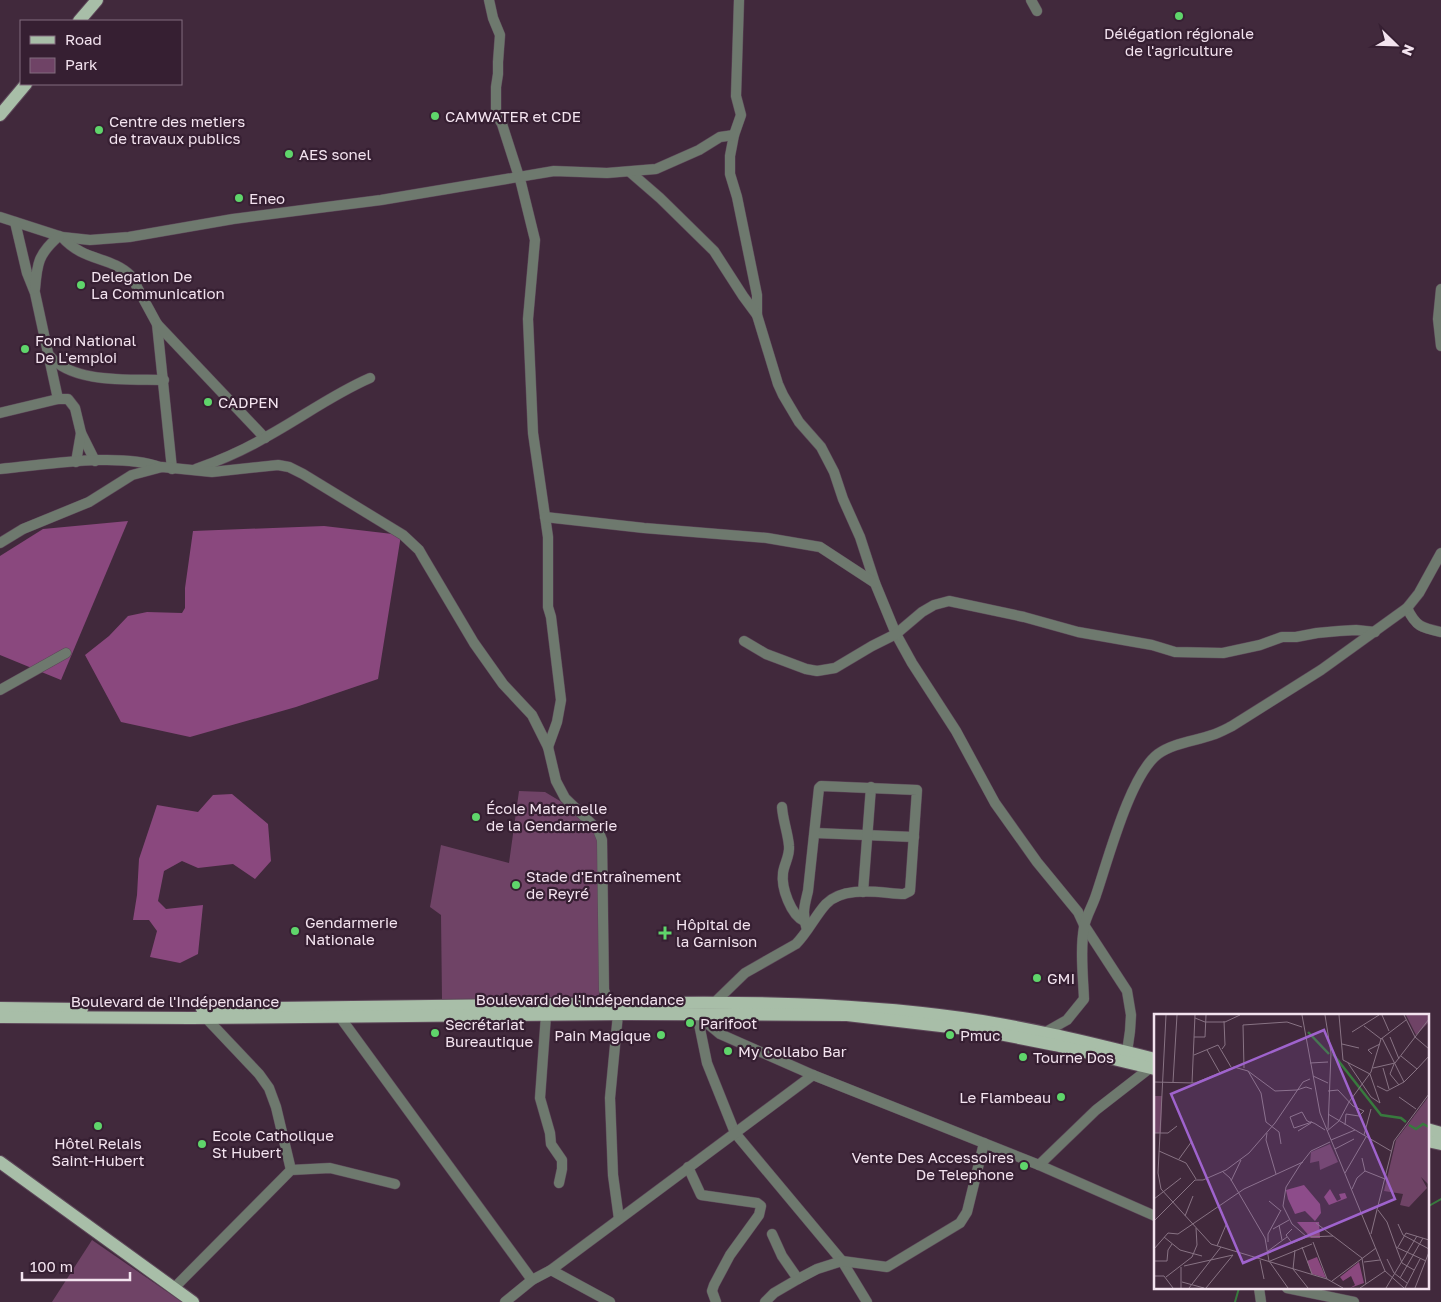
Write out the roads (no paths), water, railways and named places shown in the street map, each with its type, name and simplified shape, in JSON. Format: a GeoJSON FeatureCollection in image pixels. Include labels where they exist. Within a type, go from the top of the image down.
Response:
{"type":"FeatureCollection","features":[{"type":"Feature","properties":{"kind":"main road"},"geometry":{"type":"LineString","coordinates":[[80,20],[97,0]]}},
{"type":"Feature","properties":{"kind":"main road"},"geometry":{"type":"LineString","coordinates":[[0,115],[25,85]]}},
{"type":"Feature","properties":{"kind":"main road","name":"Boulevard de l'Indépendance"},"geometry":{"type":"LineString","coordinates":[[0,1008],[182,1010],[714,1003],[848,1006],[962,1018],[1044,1033],[1127,1052],[1153,1065]]}},
{"type":"Feature","properties":{"kind":"main road","name":"Boulevard de l'Indépendance"},"geometry":{"type":"LineString","coordinates":[[0,1017],[340,1018],[618,1014],[847,1015],[984,1031],[1153,1065]]}},
{"type":"Feature","properties":{"kind":"main road"},"geometry":{"type":"LineString","coordinates":[[1428,1129],[1441,1133]]}},
{"type":"Feature","properties":{"kind":"main road"},"geometry":{"type":"LineString","coordinates":[[1428,1140],[1441,1144]]}},
{"type":"Feature","properties":{"kind":"main road"},"geometry":{"type":"LineString","coordinates":[[0,1162],[193,1302]]}},
{"type":"Feature","properties":{"kind":"street"},"geometry":{"type":"LineString","coordinates":[[489,0],[493,18],[500,35],[496,114],[503,127],[535,240],[528,319],[533,433],[548,537],[548,607],[551,617],[561,700],[557,722],[548,747]]}},
{"type":"Feature","properties":{"kind":"street"},"geometry":{"type":"LineString","coordinates":[[739,0],[736,96],[741,115],[734,135],[729,164],[730,174],[738,200],[757,295],[757,315],[783,396],[799,422],[821,446],[834,472],[860,537],[875,583],[896,634],[912,663],[956,731],[995,803],[1037,862],[1078,912],[1084,925],[1126,991],[1130,1015],[1127,1052]]}},
{"type":"Feature","properties":{"kind":"street"},"geometry":{"type":"LineString","coordinates":[[1031,0],[1037,11]]}},
{"type":"Feature","properties":{"kind":"street"},"geometry":{"type":"LineString","coordinates":[[0,217],[60,237],[90,240],[129,237],[233,219],[381,200],[560,170],[608,173],[656,169],[666,166],[720,137],[734,135]]}},
{"type":"Feature","properties":{"kind":"street"},"geometry":{"type":"LineString","coordinates":[[630,172],[660,198],[714,251],[757,315]]}},
{"type":"Feature","properties":{"kind":"street"},"geometry":{"type":"LineString","coordinates":[[15,222],[27,273],[35,293],[58,399]]}},
{"type":"Feature","properties":{"kind":"street"},"geometry":{"type":"LineString","coordinates":[[35,293],[38,262],[48,247],[60,237]]}},
{"type":"Feature","properties":{"kind":"street"},"geometry":{"type":"LineString","coordinates":[[60,237],[77,251],[125,269],[131,276],[157,324],[265,438]]}},
{"type":"Feature","properties":{"kind":"street"},"geometry":{"type":"LineString","coordinates":[[1441,289],[1438,319],[1441,346]]}},
{"type":"Feature","properties":{"kind":"street"},"geometry":{"type":"LineString","coordinates":[[157,324],[164,380],[167,468]]}},
{"type":"Feature","properties":{"kind":"street"},"geometry":{"type":"LineString","coordinates":[[48,354],[54,362],[64,368],[91,376],[164,380]]}},
{"type":"Feature","properties":{"kind":"street"},"geometry":{"type":"LineString","coordinates":[[191,471],[222,460],[265,438],[346,388],[370,378]]}},
{"type":"Feature","properties":{"kind":"street"},"geometry":{"type":"LineString","coordinates":[[0,413],[58,399],[68,399],[75,408],[81,433],[95,461]]}},
{"type":"Feature","properties":{"kind":"street"},"geometry":{"type":"LineString","coordinates":[[76,462],[81,433]]}},
{"type":"Feature","properties":{"kind":"street"},"geometry":{"type":"LineString","coordinates":[[0,469],[95,461],[135,461],[167,468],[212,472],[278,465],[289,467],[303,474],[403,535],[419,550],[474,643],[504,684],[532,715],[548,747],[556,781],[565,798],[598,830],[602,840],[604,990],[609,1004]]}},
{"type":"Feature","properties":{"kind":"street"},"geometry":{"type":"LineString","coordinates":[[0,543],[23,529],[89,502],[132,475],[167,468]]}},
{"type":"Feature","properties":{"kind":"street"},"geometry":{"type":"LineString","coordinates":[[545,517],[644,528],[767,538],[820,547],[875,583]]}},
{"type":"Feature","properties":{"kind":"street"},"geometry":{"type":"LineString","coordinates":[[1044,1033],[1067,1020],[1084,998],[1082,961],[1084,925],[1124,811],[1135,786],[1150,762],[1159,753],[1169,748],[1214,735],[1232,726],[1321,670],[1376,632],[1407,608],[1420,593],[1441,553]]}},
{"type":"Feature","properties":{"kind":"street"},"geometry":{"type":"LineString","coordinates":[[744,641],[766,654],[792,664],[817,671],[835,668],[896,634],[922,612],[934,605],[949,601],[1024,617],[1078,632],[1152,645],[1175,652],[1223,653],[1260,645],[1282,637],[1296,637],[1317,632],[1356,630],[1376,632]]}},
{"type":"Feature","properties":{"kind":"street"},"geometry":{"type":"LineString","coordinates":[[1407,608],[1417,625],[1441,632]]}},
{"type":"Feature","properties":{"kind":"street"},"geometry":{"type":"LineString","coordinates":[[0,690],[66,653]]}},
{"type":"Feature","properties":{"kind":"street"},"geometry":{"type":"LineString","coordinates":[[714,1003],[737,979],[796,944],[806,926],[832,899],[849,893],[904,894],[910,891],[917,790],[821,786],[818,791],[808,890],[803,905],[806,926]]}},
{"type":"Feature","properties":{"kind":"street"},"geometry":{"type":"LineString","coordinates":[[863,892],[871,787]]}},
{"type":"Feature","properties":{"kind":"street"},"geometry":{"type":"LineString","coordinates":[[782,807],[789,845],[789,854],[783,879],[793,912],[806,926]]}},
{"type":"Feature","properties":{"kind":"street"},"geometry":{"type":"LineString","coordinates":[[815,834],[914,837]]}},
{"type":"Feature","properties":{"kind":"street"},"geometry":{"type":"LineString","coordinates":[[618,1014],[610,1098],[613,1175],[619,1219]]}},
{"type":"Feature","properties":{"kind":"street"},"geometry":{"type":"LineString","coordinates":[[699,1014],[702,1019],[720,1034],[813,1075],[1039,1165],[1154,1216]]}},
{"type":"Feature","properties":{"kind":"street"},"geometry":{"type":"LineString","coordinates":[[699,1014],[707,1063],[734,1134],[842,1261],[867,1302]]}},
{"type":"Feature","properties":{"kind":"street"},"geometry":{"type":"LineString","coordinates":[[546,1015],[540,1098],[550,1132],[551,1144],[562,1160],[559,1183]]}},
{"type":"Feature","properties":{"kind":"street"},"geometry":{"type":"LineString","coordinates":[[206,1018],[259,1074],[269,1088],[276,1107],[291,1170]]}},
{"type":"Feature","properties":{"kind":"street"},"geometry":{"type":"LineString","coordinates":[[340,1018],[532,1280]]}},
{"type":"Feature","properties":{"kind":"street"},"geometry":{"type":"LineString","coordinates":[[1039,1165],[1096,1110],[1153,1065]]}},
{"type":"Feature","properties":{"kind":"street"},"geometry":{"type":"LineString","coordinates":[[504,1302],[532,1280],[551,1270],[813,1075]]}},
{"type":"Feature","properties":{"kind":"street"},"geometry":{"type":"LineString","coordinates":[[765,1302],[774,1293],[798,1279],[817,1269],[842,1261],[886,1268],[960,1223],[967,1212],[984,1143]]}},
{"type":"Feature","properties":{"kind":"street"},"geometry":{"type":"LineString","coordinates":[[688,1167],[701,1195],[757,1203],[761,1206],[759,1215],[730,1255],[714,1285],[712,1291],[716,1302]]}},
{"type":"Feature","properties":{"kind":"street"},"geometry":{"type":"LineString","coordinates":[[174,1288],[291,1170],[330,1168],[395,1184]]}},
{"type":"Feature","properties":{"kind":"street"},"geometry":{"type":"LineString","coordinates":[[772,1234],[782,1256],[798,1279]]}},
{"type":"Feature","properties":{"kind":"street"},"geometry":{"type":"LineString","coordinates":[[551,1270],[610,1302]]}},
{"type":"Feature","properties":{"kind":"street"},"geometry":{"type":"LineString","coordinates":[[1297,1290],[1354,1302]]}},
{"type":"Feature","properties":{"kind":"waterway"},"geometry":{"type":"LineString","coordinates":[[1428,1206],[1441,1199]]}},
{"type":"Feature","properties":{"kind":"waterway"},"geometry":{"type":"LineString","coordinates":[[1235,1302],[1238,1290]]}},
{"type":"Feature","properties":{"kind":"place","name":"Délégation régionale de l'agriculture"},"geometry":{"type":"Point","coordinates":[1179,16]}},
{"type":"Feature","properties":{"kind":"place","name":"CAMWATER et CDE"},"geometry":{"type":"Point","coordinates":[435,116]}},
{"type":"Feature","properties":{"kind":"place","name":"Centre des metiers de travaux publics"},"geometry":{"type":"Point","coordinates":[99,130]}},
{"type":"Feature","properties":{"kind":"place","name":"AES sonel"},"geometry":{"type":"Point","coordinates":[289,154]}},
{"type":"Feature","properties":{"kind":"place","name":"Eneo"},"geometry":{"type":"Point","coordinates":[239,198]}},
{"type":"Feature","properties":{"kind":"place","name":"Delegation De La Communication"},"geometry":{"type":"Point","coordinates":[81,285]}},
{"type":"Feature","properties":{"kind":"place","name":"Fond National De L'emploi"},"geometry":{"type":"Point","coordinates":[25,349]}},
{"type":"Feature","properties":{"kind":"place","name":"CADPEN"},"geometry":{"type":"Point","coordinates":[208,402]}},
{"type":"Feature","properties":{"kind":"place","name":"École Maternelle de la Gendarmerie"},"geometry":{"type":"Point","coordinates":[476,817]}},
{"type":"Feature","properties":{"kind":"place","name":"Stade d'Entraînement de Reyré"},"geometry":{"type":"Point","coordinates":[516,885]}},
{"type":"Feature","properties":{"kind":"place","name":"Gendarmerie Nationale"},"geometry":{"type":"Point","coordinates":[295,931]}},
{"type":"Feature","properties":{"kind":"place","name":"Hôpital de la Garnison"},"geometry":{"type":"Point","coordinates":[665,933]}},
{"type":"Feature","properties":{"kind":"place","name":"GMI"},"geometry":{"type":"Point","coordinates":[1037,978]}},
{"type":"Feature","properties":{"kind":"place","name":"Parifoot"},"geometry":{"type":"Point","coordinates":[690,1023]}},
{"type":"Feature","properties":{"kind":"place","name":"Secrétariat Bureautique"},"geometry":{"type":"Point","coordinates":[435,1033]}},
{"type":"Feature","properties":{"kind":"place","name":"Pain Magique"},"geometry":{"type":"Point","coordinates":[661,1035]}},
{"type":"Feature","properties":{"kind":"place","name":"Pmuc"},"geometry":{"type":"Point","coordinates":[950,1035]}},
{"type":"Feature","properties":{"kind":"place","name":"My Collabo Bar"},"geometry":{"type":"Point","coordinates":[728,1051]}},
{"type":"Feature","properties":{"kind":"place","name":"Tourne Dos"},"geometry":{"type":"Point","coordinates":[1023,1057]}},
{"type":"Feature","properties":{"kind":"place","name":"Le Flambeau"},"geometry":{"type":"Point","coordinates":[1061,1097]}},
{"type":"Feature","properties":{"kind":"place","name":"Hôtel Relais Saint-Hubert"},"geometry":{"type":"Point","coordinates":[98,1126]}},
{"type":"Feature","properties":{"kind":"place","name":"Ecole Catholique St Hubert"},"geometry":{"type":"Point","coordinates":[202,1144]}},
{"type":"Feature","properties":{"kind":"place","name":"Vente Des Accessoires De Telephone"},"geometry":{"type":"Point","coordinates":[1024,1166]}}]}
